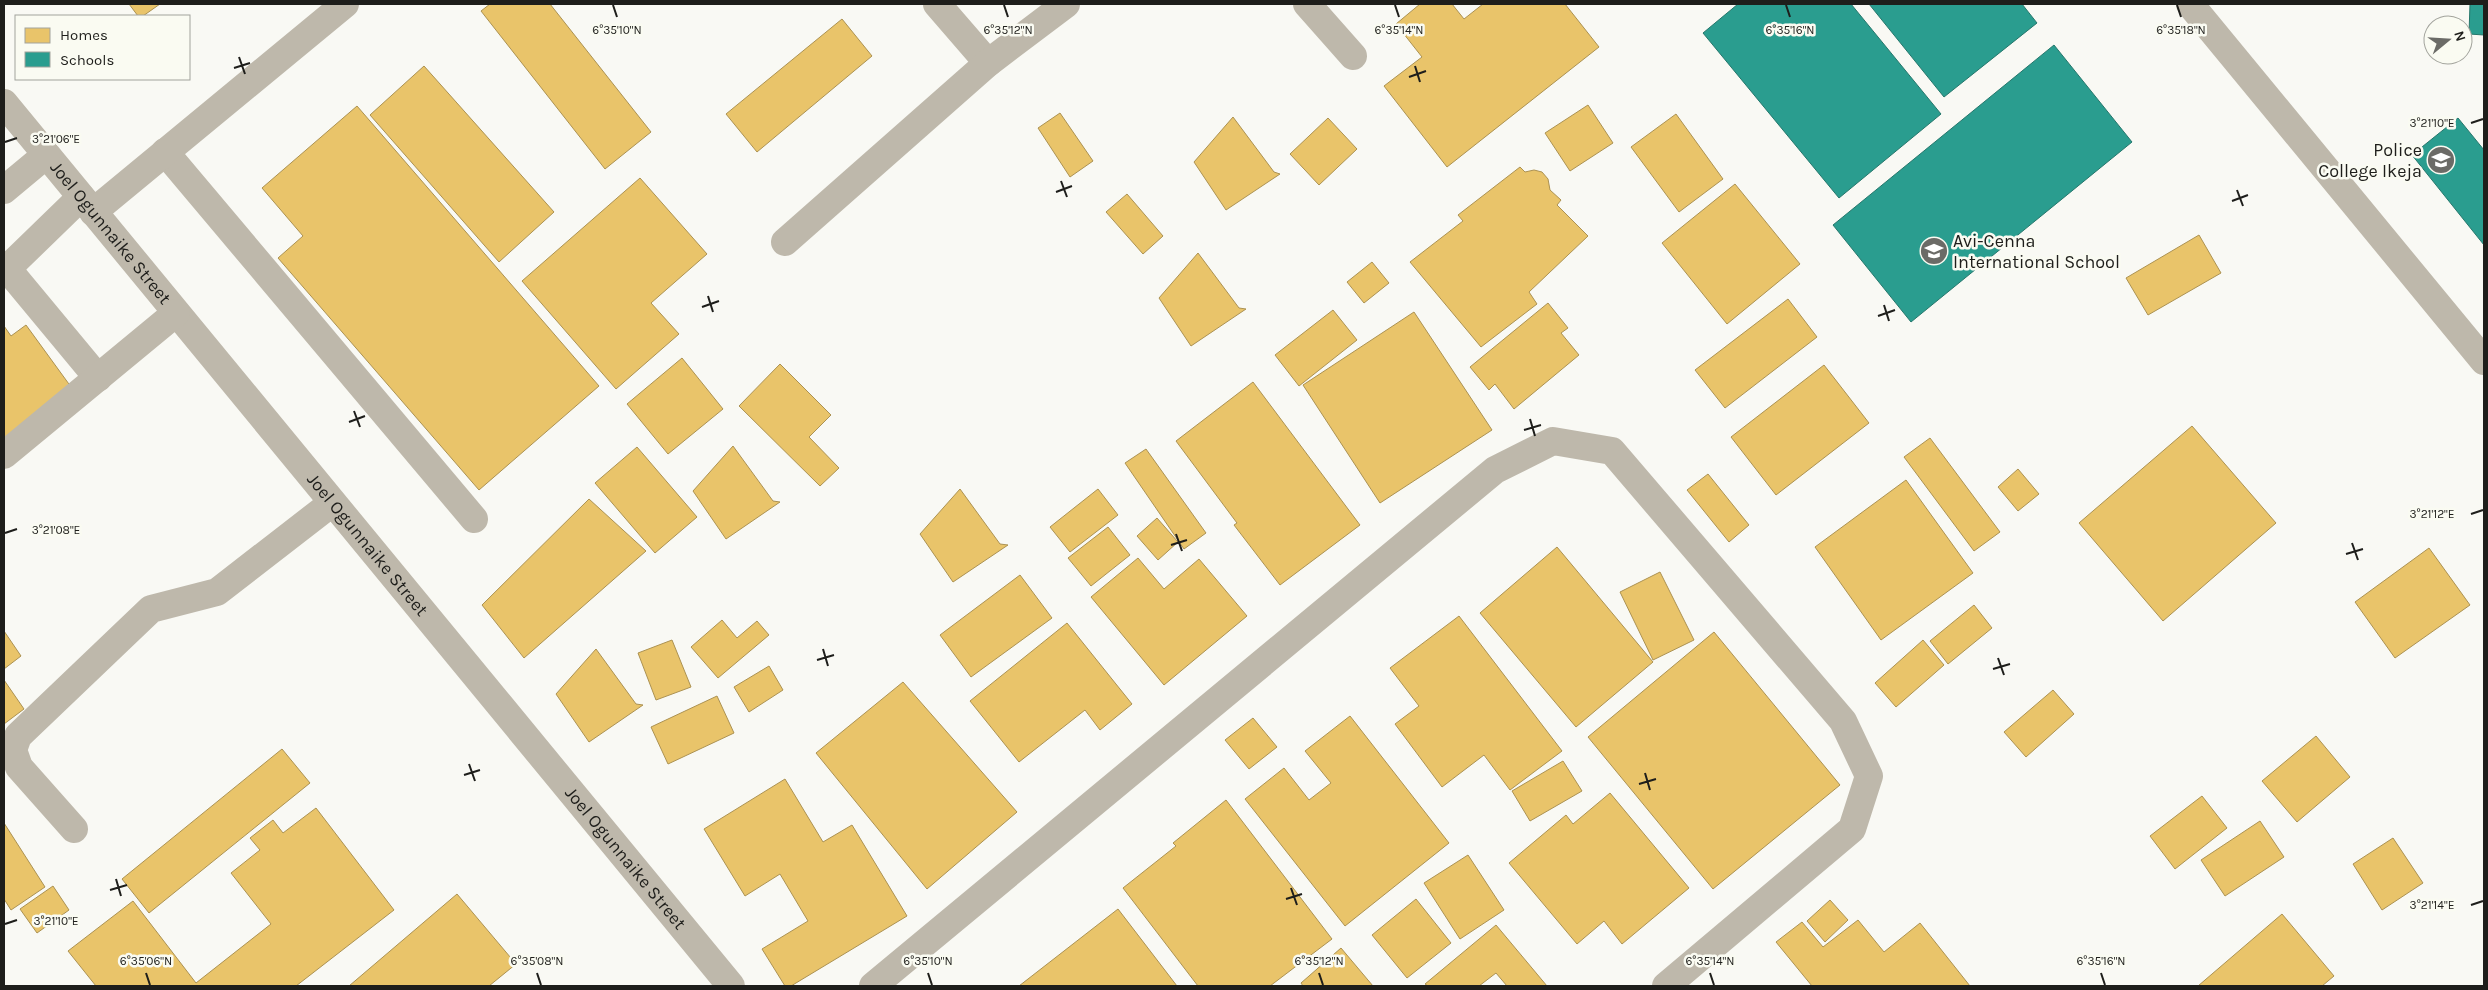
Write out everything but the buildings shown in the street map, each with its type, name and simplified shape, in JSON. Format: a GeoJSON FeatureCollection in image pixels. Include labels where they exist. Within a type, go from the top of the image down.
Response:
{"type":"FeatureCollection","features":[{"type":"Feature","properties":{"kind":"street"},"geometry":{"type":"LineString","coordinates":[[98,378],[14,278],[11,270],[13,263],[87,205],[165,152],[345,4]]}},
{"type":"Feature","properties":{"kind":"street"},"geometry":{"type":"LineString","coordinates":[[937,4],[988,63]]}},
{"type":"Feature","properties":{"kind":"street"},"geometry":{"type":"LineString","coordinates":[[785,242],[988,63],[1066,4]]}},
{"type":"Feature","properties":{"kind":"street"},"geometry":{"type":"LineString","coordinates":[[1307,4],[1352,56]]}},
{"type":"Feature","properties":{"kind":"street"},"geometry":{"type":"LineString","coordinates":[[2190,4],[2484,361]]}},
{"type":"Feature","properties":{"kind":"street","name":"Joel Ogunnaike Street"},"geometry":{"type":"LineString","coordinates":[[4,103],[730,986]]}},
{"type":"Feature","properties":{"kind":"street"},"geometry":{"type":"LineString","coordinates":[[165,152],[474,519]]}},
{"type":"Feature","properties":{"kind":"street"},"geometry":{"type":"LineString","coordinates":[[4,190],[46,155]]}},
{"type":"Feature","properties":{"kind":"street"},"geometry":{"type":"LineString","coordinates":[[4,455],[176,313]]}},
{"type":"Feature","properties":{"kind":"street"},"geometry":{"type":"LineString","coordinates":[[872,986],[1495,470],[1553,441],[1612,451],[1842,721],[1869,776],[1852,829],[1666,986]]}},
{"type":"Feature","properties":{"kind":"street"},"geometry":{"type":"LineString","coordinates":[[74,829],[19,767],[13,750],[18,736],[151,609],[217,592],[332,503]]}},
{"type":"Feature","properties":{"kind":"place","name":"Police College Ikeja"},"geometry":{"type":"Point","coordinates":[2441,160]}},
{"type":"Feature","properties":{"kind":"place","name":"Avi-Cenna International School"},"geometry":{"type":"Point","coordinates":[1934,251]}}]}
